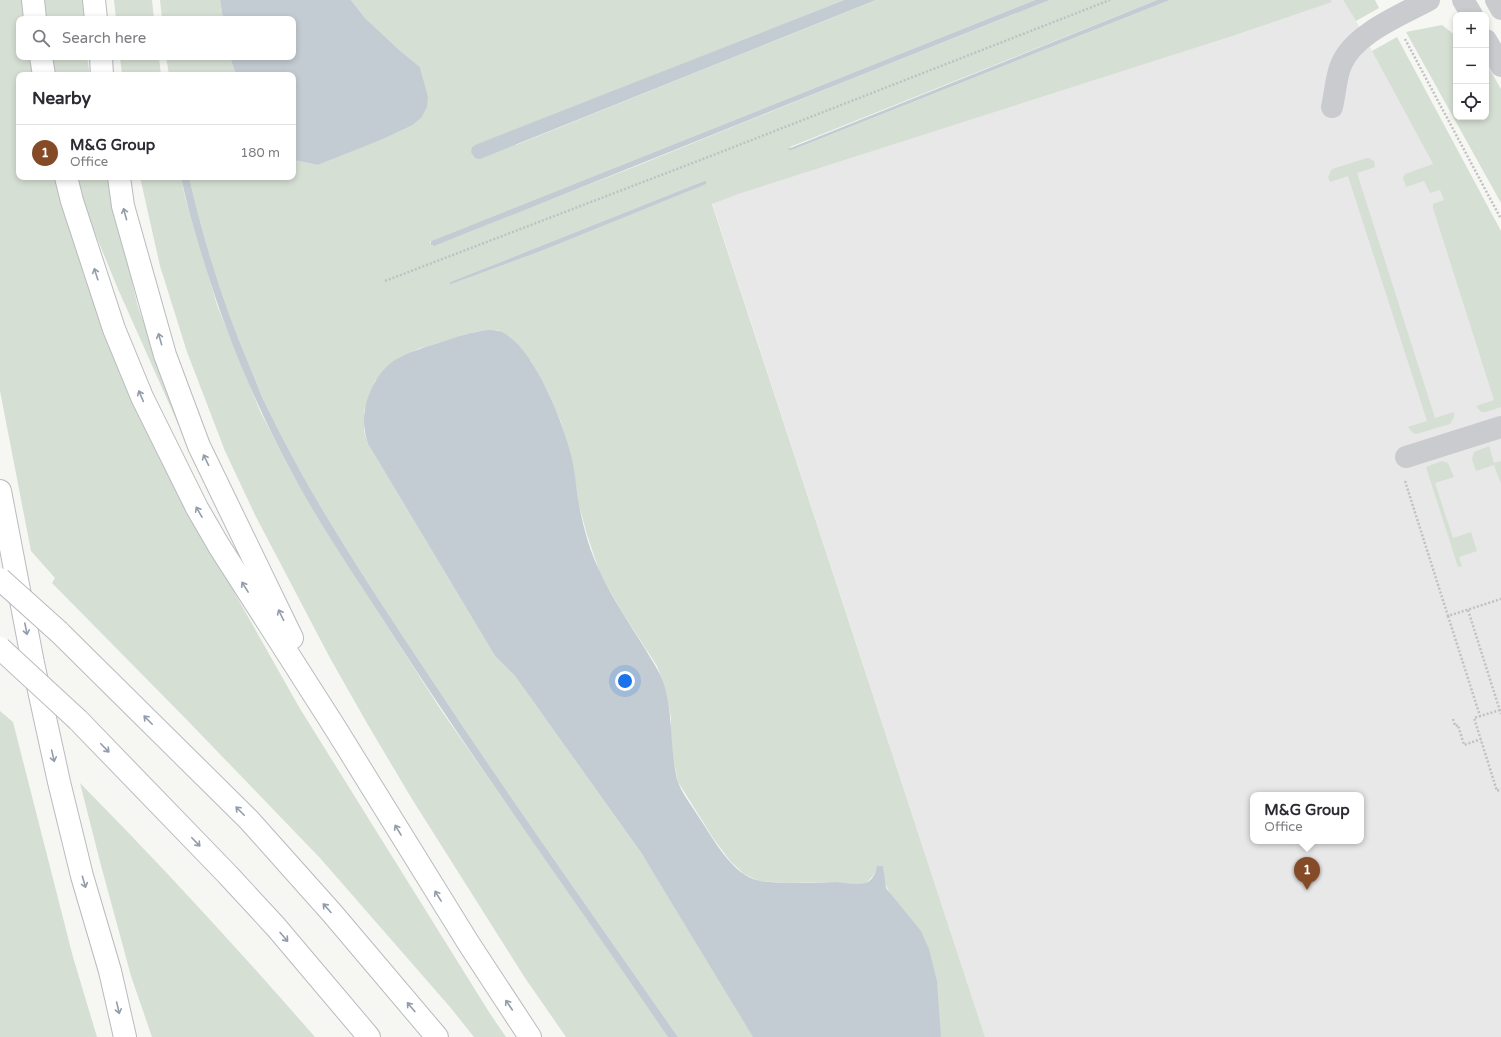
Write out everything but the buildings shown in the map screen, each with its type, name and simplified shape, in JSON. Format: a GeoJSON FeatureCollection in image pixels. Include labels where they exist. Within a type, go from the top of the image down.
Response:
{"type":"FeatureCollection","features":[{"type":"Feature","properties":{"kind":"highway"},"geometry":{"type":"LineString","coordinates":[[33,0],[36,16]]}},
{"type":"Feature","properties":{"kind":"highway"},"geometry":{"type":"LineString","coordinates":[[94,0],[96,16]]}},
{"type":"Feature","properties":{"kind":"highway"},"geometry":{"type":"LineString","coordinates":[[41,60],[43,72]]}},
{"type":"Feature","properties":{"kind":"highway"},"geometry":{"type":"LineString","coordinates":[[100,60],[102,72]]}},
{"type":"Feature","properties":{"kind":"highway"},"geometry":{"type":"LineString","coordinates":[[67,180],[72,201],[114,329],[142,397],[197,508],[219,546],[334,726],[468,944],[530,1037]]}},
{"type":"Feature","properties":{"kind":"highway"},"geometry":{"type":"LineString","coordinates":[[119,180],[123,206],[165,355],[199,446],[334,726]]}},
{"type":"Feature","properties":{"kind":"highway"},"geometry":{"type":"LineString","coordinates":[[0,491],[33,663],[59,782],[82,876],[110,972],[125,1037]]}},
{"type":"Feature","properties":{"kind":"highway"},"geometry":{"type":"LineString","coordinates":[[0,508],[8,536]]}},
{"type":"Feature","properties":{"kind":"highway"},"geometry":{"type":"LineString","coordinates":[[0,579],[59,632],[249,820],[437,1037]]}},
{"type":"Feature","properties":{"kind":"highway"},"geometry":{"type":"LineString","coordinates":[[0,648],[78,720],[228,875],[286,939],[369,1037]]}},
{"type":"Feature","properties":{"kind":"street"},"geometry":{"type":"LineString","coordinates":[[1332,107],[1340,65],[1350,49],[1364,36],[1429,0]]}},
{"type":"Feature","properties":{"kind":"street"},"geometry":{"type":"LineString","coordinates":[[1463,0],[1470,12]]}},
{"type":"Feature","properties":{"kind":"street"},"geometry":{"type":"LineString","coordinates":[[1496,0],[1501,9]]}},
{"type":"Feature","properties":{"kind":"street"},"geometry":{"type":"LineString","coordinates":[[1489,45],[1501,66]]}},
{"type":"Feature","properties":{"kind":"street"},"geometry":{"type":"LineString","coordinates":[[1406,457],[1501,427]]}},
{"type":"Feature","properties":{"kind":"path"},"geometry":{"type":"LineString","coordinates":[[385,281],[1110,0]]}},
{"type":"Feature","properties":{"kind":"path"},"geometry":{"type":"LineString","coordinates":[[1402,33],[1501,219]]}},
{"type":"Feature","properties":{"kind":"path"},"geometry":{"type":"LineString","coordinates":[[1404,480],[1480,716]]}},
{"type":"Feature","properties":{"kind":"path"},"geometry":{"type":"LineString","coordinates":[[1448,616],[1501,599]]}},
{"type":"Feature","properties":{"kind":"path"},"geometry":{"type":"LineString","coordinates":[[1468,610],[1501,714]]}},
{"type":"Feature","properties":{"kind":"path"},"geometry":{"type":"LineString","coordinates":[[1500,710],[1474,718],[1497,791],[1501,789]]}},
{"type":"Feature","properties":{"kind":"path"},"geometry":{"type":"LineString","coordinates":[[1453,719],[1455,726],[1458,725],[1464,745],[1481,739]]}},
{"type":"Feature","properties":{"kind":"shaded area"},"geometry":{"type":"Polygon","coordinates":[[[0,0],[24,0],[27,16],[16,16],[16,60],[32,60],[34,72],[16,72],[16,180],[57,180],[84,276],[134,404],[166,471],[299,707],[506,1037],[474,1037],[450,1007],[320,858],[52,583],[55,578],[31,551],[0,391],[0,0]]]}},
{"type":"Feature","properties":{"kind":"shaded area"},"geometry":{"type":"Polygon","coordinates":[[[42,0],[83,0],[84,16],[44,16],[42,0]]]}},
{"type":"Feature","properties":{"kind":"shaded area"},"geometry":{"type":"Polygon","coordinates":[[[114,0],[152,0],[154,16],[116,16],[114,0]]]}},
{"type":"Feature","properties":{"kind":"shaded area"},"geometry":{"type":"Polygon","coordinates":[[[160,0],[220,0],[223,16],[162,16],[160,0]]]}},
{"type":"Feature","properties":{"kind":"shaded area"},"geometry":{"type":"Polygon","coordinates":[[[220,0],[351,0],[365,18],[400,51],[420,67],[428,96],[427,107],[421,118],[411,126],[381,140],[318,165],[296,161],[296,72],[235,72],[231,60],[296,60],[296,16],[223,16],[220,0]]]}},
{"type":"Feature","properties":{"kind":"shaded area"},"geometry":{"type":"Polygon","coordinates":[[[351,0],[844,0],[472,147],[516,145],[876,0],[1035,0],[431,241],[432,246],[639,165],[1050,0],[1157,0],[790,147],[792,150],[1170,0],[1331,0],[1332,2],[1229,37],[738,194],[712,204],[985,1037],[938,1037],[891,895],[884,882],[883,866],[876,870],[873,876],[866,883],[859,885],[838,882],[790,883],[759,881],[744,874],[730,861],[713,838],[678,782],[673,757],[671,718],[665,687],[657,666],[622,612],[600,573],[587,535],[579,505],[571,454],[561,422],[547,390],[531,361],[498,330],[474,332],[418,349],[395,361],[375,381],[364,411],[364,431],[368,444],[495,656],[515,676],[642,854],[757,1037],[678,1037],[489,766],[385,609],[323,511],[285,444],[265,404],[223,297],[201,226],[190,180],[296,180],[296,161],[318,165],[381,140],[411,126],[428,96],[420,67],[400,52],[365,18],[351,0]],[[706,181],[450,282],[449,285],[536,253],[706,181]]]}},
{"type":"Feature","properties":{"kind":"shaded area"},"geometry":{"type":"Polygon","coordinates":[[[844,0],[876,0],[480,159],[475,158],[471,152],[472,147],[475,145],[844,0]]]}},
{"type":"Feature","properties":{"kind":"shaded area"},"geometry":{"type":"Polygon","coordinates":[[[1035,0],[1050,0],[434,246],[431,245],[431,241],[1035,0]]]}},
{"type":"Feature","properties":{"kind":"shaded area"},"geometry":{"type":"Polygon","coordinates":[[[1157,0],[1170,0],[792,150],[788,149],[1157,0]]]}},
{"type":"Feature","properties":{"kind":"shaded area"},"geometry":{"type":"Polygon","coordinates":[[[1325,0],[1343,0],[1356,21],[1501,290],[1501,1037],[985,1037],[706,184],[1325,0]]]}},
{"type":"Feature","properties":{"kind":"shaded area"},"geometry":{"type":"Polygon","coordinates":[[[1343,0],[1375,0],[1379,8],[1356,21],[1343,0]]]}},
{"type":"Feature","properties":{"kind":"shaded area"},"geometry":{"type":"Polygon","coordinates":[[[1442,25],[1453,34],[1453,117],[1406,32],[1442,25]]]}},
{"type":"Feature","properties":{"kind":"shaded area"},"geometry":{"type":"Polygon","coordinates":[[[1397,37],[1501,231],[1501,407],[1486,412],[1481,412],[1476,406],[1494,400],[1433,208],[1433,204],[1444,200],[1440,190],[1430,193],[1424,181],[1406,187],[1403,178],[1405,174],[1433,164],[1372,51],[1397,37]]]}},
{"type":"Feature","properties":{"kind":"shaded area"},"geometry":{"type":"Polygon","coordinates":[[[50,60],[88,60],[90,72],[52,72],[50,60]]]}},
{"type":"Feature","properties":{"kind":"shaded area"},"geometry":{"type":"Polygon","coordinates":[[[120,60],[159,60],[161,72],[122,72],[120,60]]]}},
{"type":"Feature","properties":{"kind":"shaded area"},"geometry":{"type":"Polygon","coordinates":[[[166,60],[231,60],[235,72],[168,72],[166,60]]]}},
{"type":"Feature","properties":{"kind":"shaded area"},"geometry":{"type":"Polygon","coordinates":[[[1489,68],[1501,89],[1501,203],[1455,120],[1489,120],[1489,68]]]}},
{"type":"Feature","properties":{"kind":"shaded area"},"geometry":{"type":"Polygon","coordinates":[[[1367,158],[1374,161],[1375,167],[1357,173],[1435,418],[1454,412],[1454,417],[1450,424],[1416,434],[1413,433],[1408,427],[1427,421],[1348,176],[1330,182],[1328,177],[1332,169],[1367,158]]]}},
{"type":"Feature","properties":{"kind":"shaded area"},"geometry":{"type":"Polygon","coordinates":[[[77,180],[108,180],[138,307],[191,453],[118,289],[83,204],[77,180]]]}},
{"type":"Feature","properties":{"kind":"shaded area"},"geometry":{"type":"Polygon","coordinates":[[[141,180],[182,180],[185,197],[217,305],[260,411],[292,473],[330,537],[441,710],[669,1037],[566,1037],[525,978],[412,799],[368,725],[330,658],[255,515],[225,451],[187,352],[160,266],[141,180]]]}},
{"type":"Feature","properties":{"kind":"shaded area"},"geometry":{"type":"Polygon","coordinates":[[[182,180],[190,180],[215,274],[265,404],[285,444],[323,511],[364,577],[459,720],[678,1037],[668,1037],[493,785],[391,632],[314,512],[277,444],[240,363],[209,278],[187,204],[182,180]]]}},
{"type":"Feature","properties":{"kind":"shaded area"},"geometry":{"type":"Polygon","coordinates":[[[706,181],[706,184],[536,253],[449,285],[450,282],[706,181]]]}},
{"type":"Feature","properties":{"kind":"shaded area"},"geometry":{"type":"Polygon","coordinates":[[[488,330],[499,331],[511,338],[523,350],[534,366],[553,404],[571,454],[581,513],[593,557],[621,611],[656,666],[665,687],[668,698],[673,756],[677,779],[687,800],[725,856],[733,865],[750,878],[760,881],[783,883],[837,882],[862,884],[871,879],[875,874],[877,866],[883,866],[886,888],[921,931],[929,949],[937,981],[941,1037],[753,1037],[642,854],[515,676],[495,656],[368,444],[364,423],[364,414],[368,397],[377,379],[388,365],[395,360],[417,350],[452,338],[488,330]]]}},
{"type":"Feature","properties":{"kind":"shaded area"},"geometry":{"type":"Polygon","coordinates":[[[1489,446],[1494,463],[1501,461],[1501,484],[1494,465],[1476,471],[1472,459],[1474,452],[1489,446]]]}},
{"type":"Feature","properties":{"kind":"shaded area"},"geometry":{"type":"Polygon","coordinates":[[[1442,461],[1448,463],[1454,477],[1435,483],[1453,538],[1471,532],[1477,551],[1459,557],[1462,566],[1458,567],[1426,467],[1442,461]]]}},
{"type":"Feature","properties":{"kind":"shaded area"},"geometry":{"type":"Polygon","coordinates":[[[0,711],[13,722],[73,957],[97,1037],[0,1037],[0,711]]]}},
{"type":"Feature","properties":{"kind":"shaded area"},"geometry":{"type":"Polygon","coordinates":[[[80,783],[199,908],[315,1037],[152,1037],[131,976],[80,783]]]}},
{"type":"Feature","properties":{"kind":"place","name":"M&G Group"},"geometry":{"type":"Point","coordinates":[1307,890]}}]}
